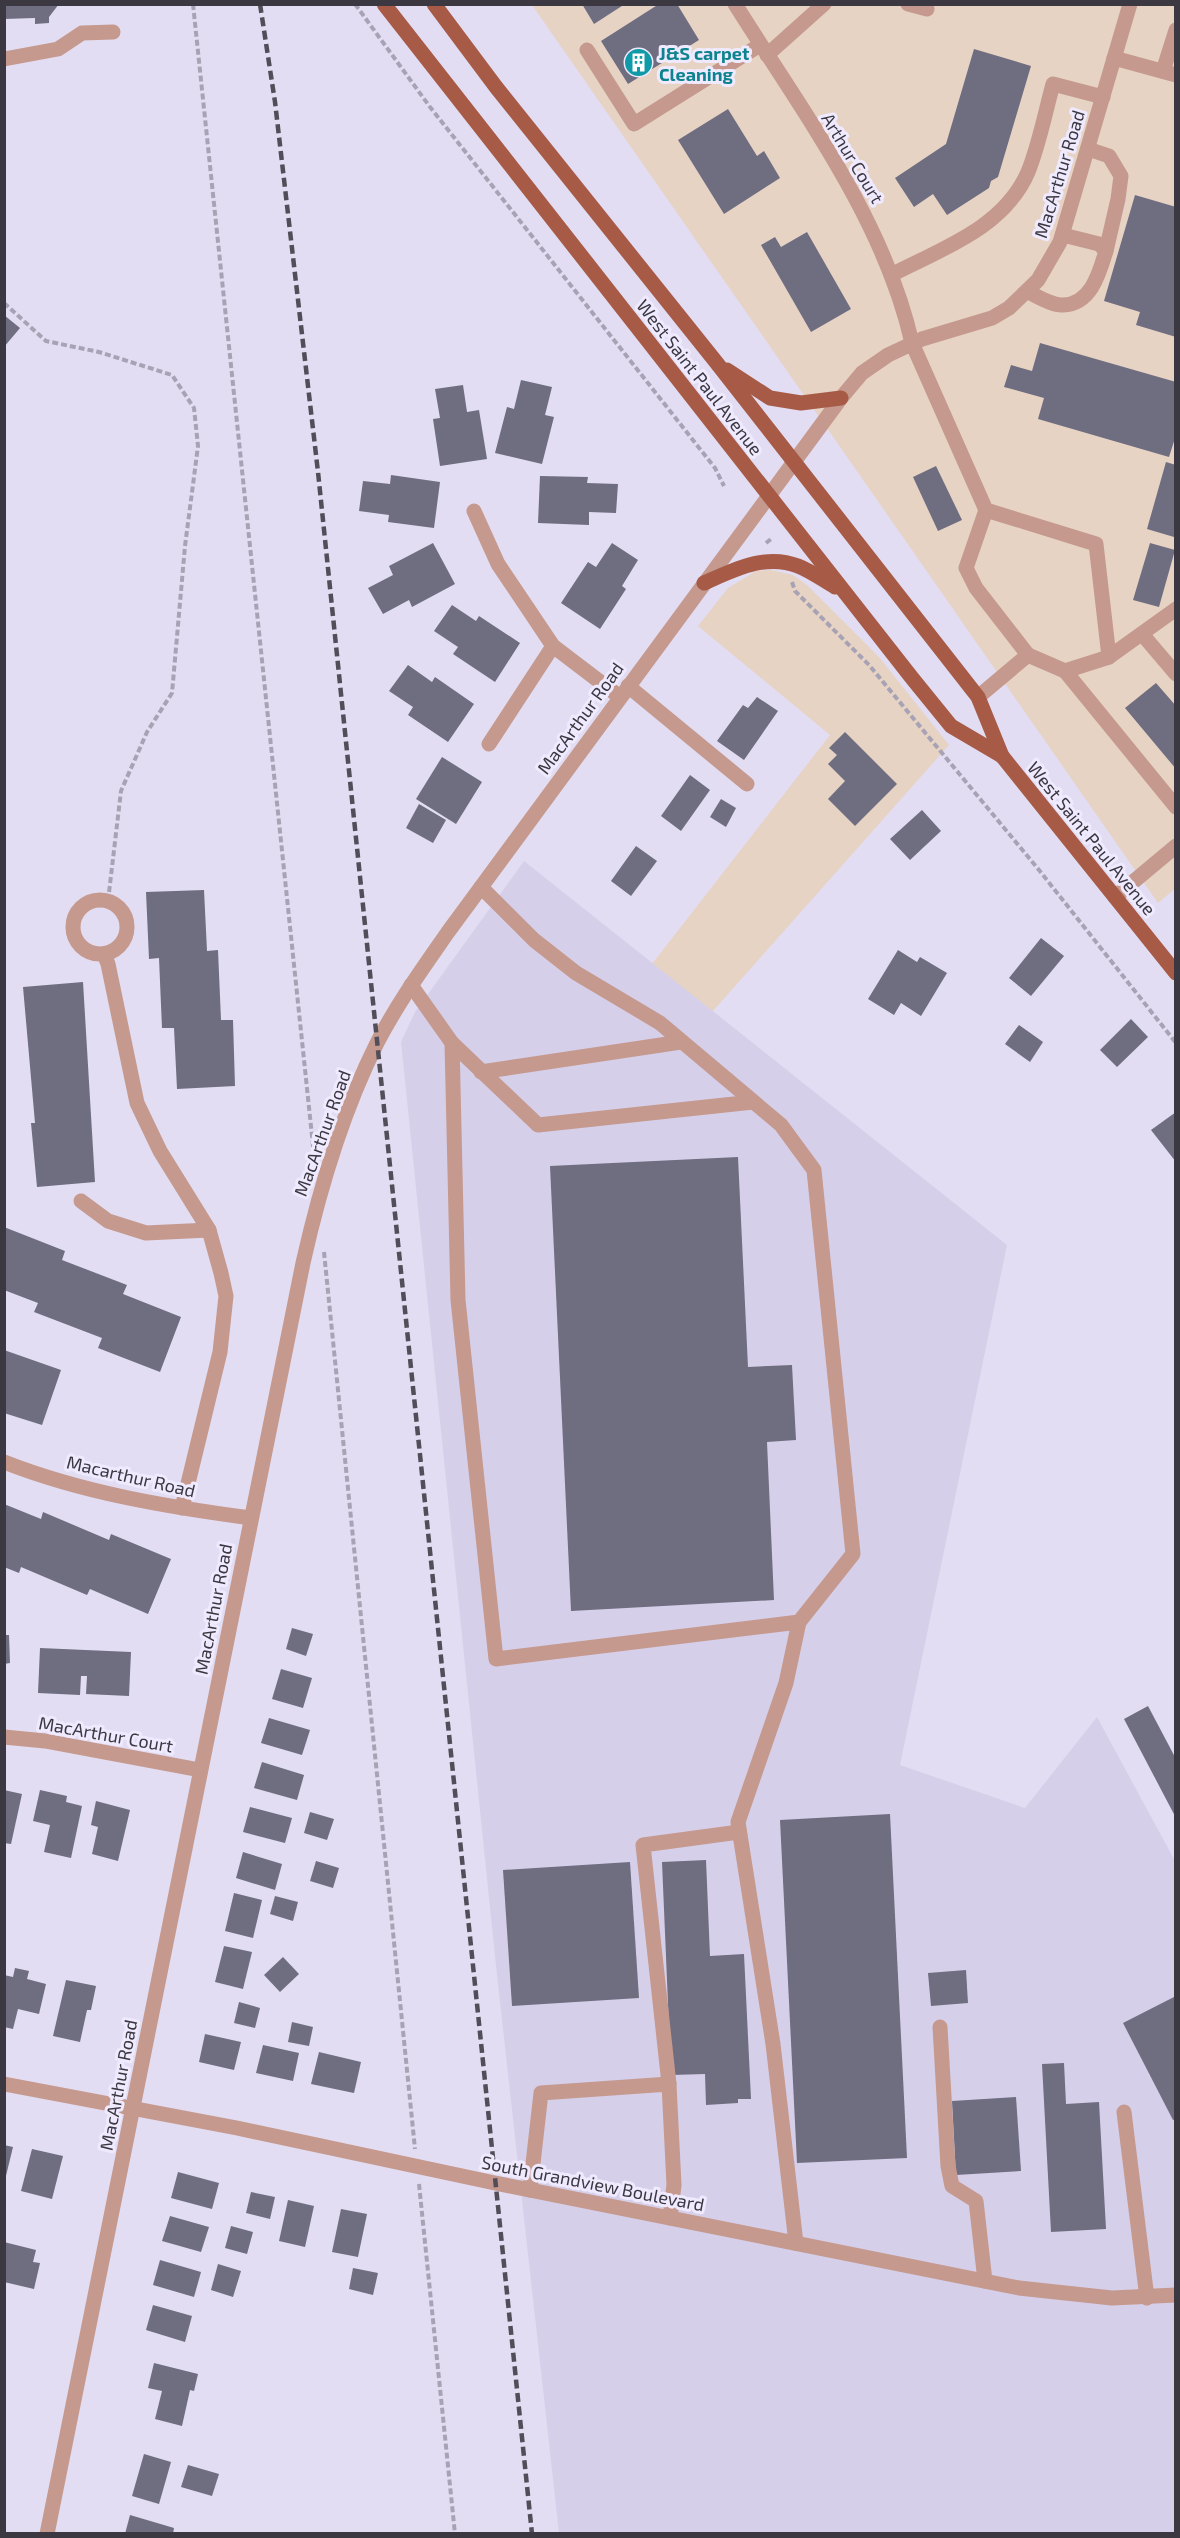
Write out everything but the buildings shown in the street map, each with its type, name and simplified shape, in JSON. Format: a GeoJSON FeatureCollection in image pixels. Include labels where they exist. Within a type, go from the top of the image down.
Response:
{"type":"FeatureCollection","features":[{"type":"Feature","properties":{"kind":"main road","name":"West Saint Paul Avenue"},"geometry":{"type":"LineString","coordinates":[[384,4],[951,726],[1002,756]]}},
{"type":"Feature","properties":{"kind":"main road","name":"West Saint Paul Avenue"},"geometry":{"type":"LineString","coordinates":[[434,4],[978,697],[1002,756],[1176,973]]}},
{"type":"Feature","properties":{"kind":"main road"},"geometry":{"type":"LineString","coordinates":[[716,362],[770,398],[801,403],[841,398]]}},
{"type":"Feature","properties":{"kind":"main road"},"geometry":{"type":"LineString","coordinates":[[704,583],[743,566],[769,561],[798,566],[843,591]]}},
{"type":"Feature","properties":{"kind":"street","name":"Arthur Court"},"geometry":{"type":"LineString","coordinates":[[735,4],[846,182],[867,220],[891,275],[906,317],[912,343],[986,510]]}},
{"type":"Feature","properties":{"kind":"street"},"geometry":{"type":"LineString","coordinates":[[587,50],[634,124],[764,50],[824,4]]}},
{"type":"Feature","properties":{"kind":"street"},"geometry":{"type":"LineString","coordinates":[[908,4],[927,9]]}},
{"type":"Feature","properties":{"kind":"street","name":"MacArthur Road"},"geometry":{"type":"LineString","coordinates":[[47,2534],[318,1195],[360,1081],[377,1042],[411,985],[704,583],[862,373],[888,355],[912,343],[992,318],[1009,308],[1028,292],[1052,260],[1062,235],[1130,4]]}},
{"type":"Feature","properties":{"kind":"street"},"geometry":{"type":"LineString","coordinates":[[1114,58],[1169,73],[1176,30]]}},
{"type":"Feature","properties":{"kind":"street"},"geometry":{"type":"LineString","coordinates":[[4,59],[58,49],[82,33],[113,32]]}},
{"type":"Feature","properties":{"kind":"street"},"geometry":{"type":"LineString","coordinates":[[891,275],[982,228],[1011,201],[1028,173],[1053,84],[1103,97]]}},
{"type":"Feature","properties":{"kind":"street"},"geometry":{"type":"LineString","coordinates":[[1028,292],[1061,306],[1079,301],[1098,280],[1118,199],[1120,176],[1109,156],[1088,149]]}},
{"type":"Feature","properties":{"kind":"street"},"geometry":{"type":"LineString","coordinates":[[1062,235],[1099,244],[1106,251]]}},
{"type":"Feature","properties":{"kind":"street"},"geometry":{"type":"LineString","coordinates":[[1109,657],[1096,544],[986,510],[966,567],[976,588],[1028,655],[1065,671],[1176,807]]}},
{"type":"Feature","properties":{"kind":"street"},"geometry":{"type":"LineString","coordinates":[[474,511],[498,564],[553,646],[624,692],[747,784]]}},
{"type":"Feature","properties":{"kind":"street"},"geometry":{"type":"LineString","coordinates":[[1065,671],[1109,657],[1176,609]]}},
{"type":"Feature","properties":{"kind":"street"},"geometry":{"type":"LineString","coordinates":[[1142,633],[1176,674]]}},
{"type":"Feature","properties":{"kind":"street"},"geometry":{"type":"LineString","coordinates":[[489,744],[553,646]]}},
{"type":"Feature","properties":{"kind":"street"},"geometry":{"type":"LineString","coordinates":[[978,697],[1028,655]]}},
{"type":"Feature","properties":{"kind":"street"},"geometry":{"type":"LineString","coordinates":[[1115,897],[1176,846]]}},
{"type":"Feature","properties":{"kind":"street"},"geometry":{"type":"LineString","coordinates":[[481,887],[534,940],[576,973],[660,1023],[781,1125],[814,1170],[853,1554],[799,1622],[786,1683],[738,1822],[773,2044],[796,2243]]}},
{"type":"Feature","properties":{"kind":"street"},"geometry":{"type":"LineString","coordinates":[[99,900],[108,902],[123,912],[127,929],[120,945],[104,954],[87,951],[76,938],[74,930],[77,913],[83,907],[99,900]]}},
{"type":"Feature","properties":{"kind":"street"},"geometry":{"type":"LineString","coordinates":[[104,954],[137,1103],[160,1152],[209,1230],[226,1296],[220,1352],[182,1509]]}},
{"type":"Feature","properties":{"kind":"street"},"geometry":{"type":"LineString","coordinates":[[411,985],[452,1043],[538,1125],[753,1102]]}},
{"type":"Feature","properties":{"kind":"street"},"geometry":{"type":"LineString","coordinates":[[481,1072],[681,1042]]}},
{"type":"Feature","properties":{"kind":"street"},"geometry":{"type":"LineString","coordinates":[[452,1043],[458,1300],[496,1659],[799,1622]]}},
{"type":"Feature","properties":{"kind":"street"},"geometry":{"type":"LineString","coordinates":[[81,1201],[108,1221],[146,1233],[209,1230]]}},
{"type":"Feature","properties":{"kind":"street","name":"Macarthur Road"},"geometry":{"type":"LineString","coordinates":[[4,1462],[34,1473],[161,1505],[251,1518]]}},
{"type":"Feature","properties":{"kind":"street","name":"MacArthur Court"},"geometry":{"type":"LineString","coordinates":[[4,1737],[45,1741],[201,1770]]}},
{"type":"Feature","properties":{"kind":"street"},"geometry":{"type":"LineString","coordinates":[[670,2218],[674,2185],[669,2084],[643,1845],[739,1832]]}},
{"type":"Feature","properties":{"kind":"street"},"geometry":{"type":"LineString","coordinates":[[940,2027],[948,2166],[952,2186],[976,2201],[985,2281]]}},
{"type":"Feature","properties":{"kind":"street","name":"South Grandview Boulevard"},"geometry":{"type":"LineString","coordinates":[[4,2084],[237,2128],[417,2167],[985,2281],[1082,2296],[1147,2298],[1176,2295]]}},
{"type":"Feature","properties":{"kind":"street"},"geometry":{"type":"LineString","coordinates":[[530,2190],[541,2093],[669,2084]]}},
{"type":"Feature","properties":{"kind":"street"},"geometry":{"type":"LineString","coordinates":[[1124,2112],[1147,2298]]}},
{"type":"Feature","properties":{"kind":"path"},"geometry":{"type":"LineString","coordinates":[[193,4],[311,1135]]}},
{"type":"Feature","properties":{"kind":"path"},"geometry":{"type":"LineString","coordinates":[[355,4],[430,107],[715,468],[724,486]]}},
{"type":"Feature","properties":{"kind":"path"},"geometry":{"type":"LineString","coordinates":[[4,303],[46,341],[99,352],[172,375],[195,408],[198,446],[185,546],[172,693],[147,732],[121,791],[108,902]]}},
{"type":"Feature","properties":{"kind":"path"},"geometry":{"type":"LineString","coordinates":[[766,543],[771,539]]}},
{"type":"Feature","properties":{"kind":"path"},"geometry":{"type":"LineString","coordinates":[[791,579],[795,591],[869,664],[1046,879],[1176,1042]]}},
{"type":"Feature","properties":{"kind":"path"},"geometry":{"type":"LineString","coordinates":[[325,1261],[455,2534]]}},
{"type":"Feature","properties":{"kind":"shaded area"},"geometry":{"type":"Polygon","coordinates":[[[532,5],[1175,5],[1176,888],[1158,903],[532,5]]]}},
{"type":"Feature","properties":{"kind":"shaded area"},"geometry":{"type":"Polygon","coordinates":[[[771,570],[793,575],[807,585],[879,657],[949,745],[712,1012],[652,964],[830,735],[698,626],[728,588],[756,571],[771,570]]]}},
{"type":"Feature","properties":{"kind":"shaded area"},"geometry":{"type":"Polygon","coordinates":[[[524,861],[1007,1245],[900,1765],[1025,1808],[1097,1717],[1175,1861],[1175,2533],[559,2533],[496,1966],[401,1042],[415,1012],[524,861]]]}},
{"type":"Feature","properties":{"kind":"railway"},"geometry":{"type":"LineString","coordinates":[[260,4],[275,102],[318,472],[532,2534]]}},
{"type":"Feature","properties":{"kind":"place","name":"J&S carpet Cleaning"},"geometry":{"type":"Point","coordinates":[638,63]}}]}
